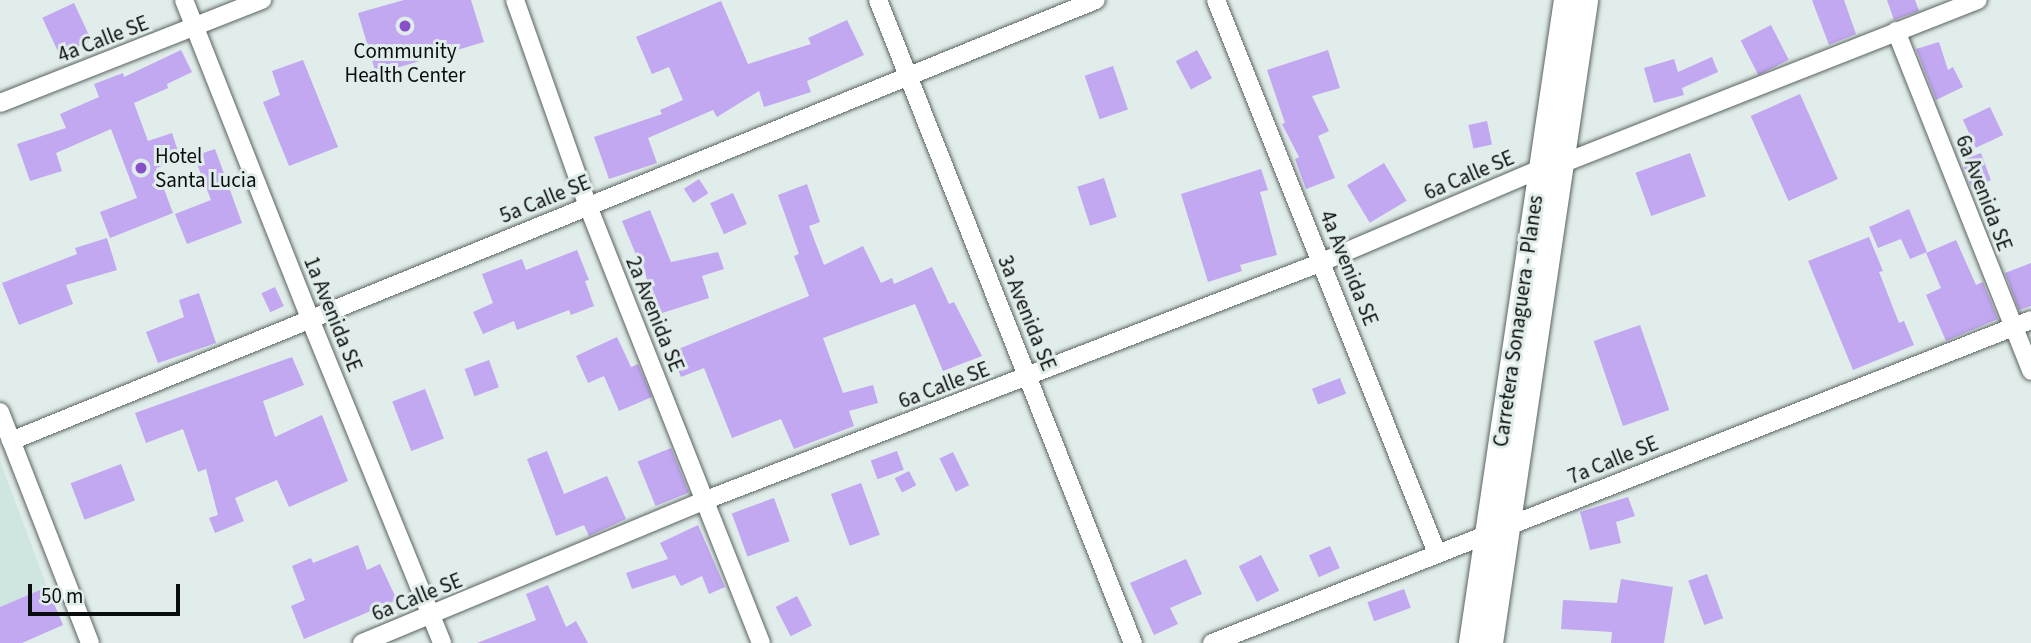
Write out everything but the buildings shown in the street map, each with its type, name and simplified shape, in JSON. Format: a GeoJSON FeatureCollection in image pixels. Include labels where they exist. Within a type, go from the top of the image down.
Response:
{"type":"FeatureCollection","features":[{"type":"Feature","properties":{"kind":"main road","name":"Carretera Sonaguera - Planes"},"geometry":{"type":"LineString","coordinates":[[1490,643],[1498,530],[1551,167],[1567,0]]}},
{"type":"Feature","properties":{"kind":"main road","name":"Carretera Sonaguera - Planes"},"geometry":{"type":"LineString","coordinates":[[1551,167],[1585,0]]}},
{"type":"Feature","properties":{"kind":"main road","name":"Carretera Sonaguera - Planes"},"geometry":{"type":"LineString","coordinates":[[1472,643],[1498,530]]}},
{"type":"Feature","properties":{"kind":"street","name":"1a Avenida SE"},"geometry":{"type":"LineString","coordinates":[[184,0],[442,643]]}},
{"type":"Feature","properties":{"kind":"street","name":"4a Calle SE"},"geometry":{"type":"LineString","coordinates":[[0,103],[262,0]]}},
{"type":"Feature","properties":{"kind":"street","name":"2a Avenida SE"},"geometry":{"type":"LineString","coordinates":[[515,0],[588,206],[761,643]]}},
{"type":"Feature","properties":{"kind":"street","name":"3a Avenida SE"},"geometry":{"type":"LineString","coordinates":[[878,0],[1133,643]]}},
{"type":"Feature","properties":{"kind":"street","name":"5a Calle SE"},"geometry":{"type":"LineString","coordinates":[[11,441],[1096,0]]}},
{"type":"Feature","properties":{"kind":"street","name":"4a Avenida SE"},"geometry":{"type":"LineString","coordinates":[[1216,0],[1437,553]]}},
{"type":"Feature","properties":{"kind":"street","name":"6a Calle SE"},"geometry":{"type":"LineString","coordinates":[[362,643],[706,500],[1322,262],[1551,167],[1978,0]]}},
{"type":"Feature","properties":{"kind":"street","name":"6a Avenida SE"},"geometry":{"type":"LineString","coordinates":[[1896,31],[2031,371]]}},
{"type":"Feature","properties":{"kind":"street","name":"7a Calle SE"},"geometry":{"type":"LineString","coordinates":[[1212,643],[2031,320]]}},
{"type":"Feature","properties":{"kind":"street"},"geometry":{"type":"LineString","coordinates":[[0,412],[89,643]]}},
{"type":"Feature","properties":{"kind":"shaded area"},"geometry":{"type":"Polygon","coordinates":[[[0,461],[47,587],[0,607],[0,461]]]}},
{"type":"Feature","properties":{"kind":"place","name":"Community Health Center"},"geometry":{"type":"Point","coordinates":[405,26]}},
{"type":"Feature","properties":{"kind":"place","name":"Hotel Santa Lucia"},"geometry":{"type":"Point","coordinates":[141,168]}}]}
